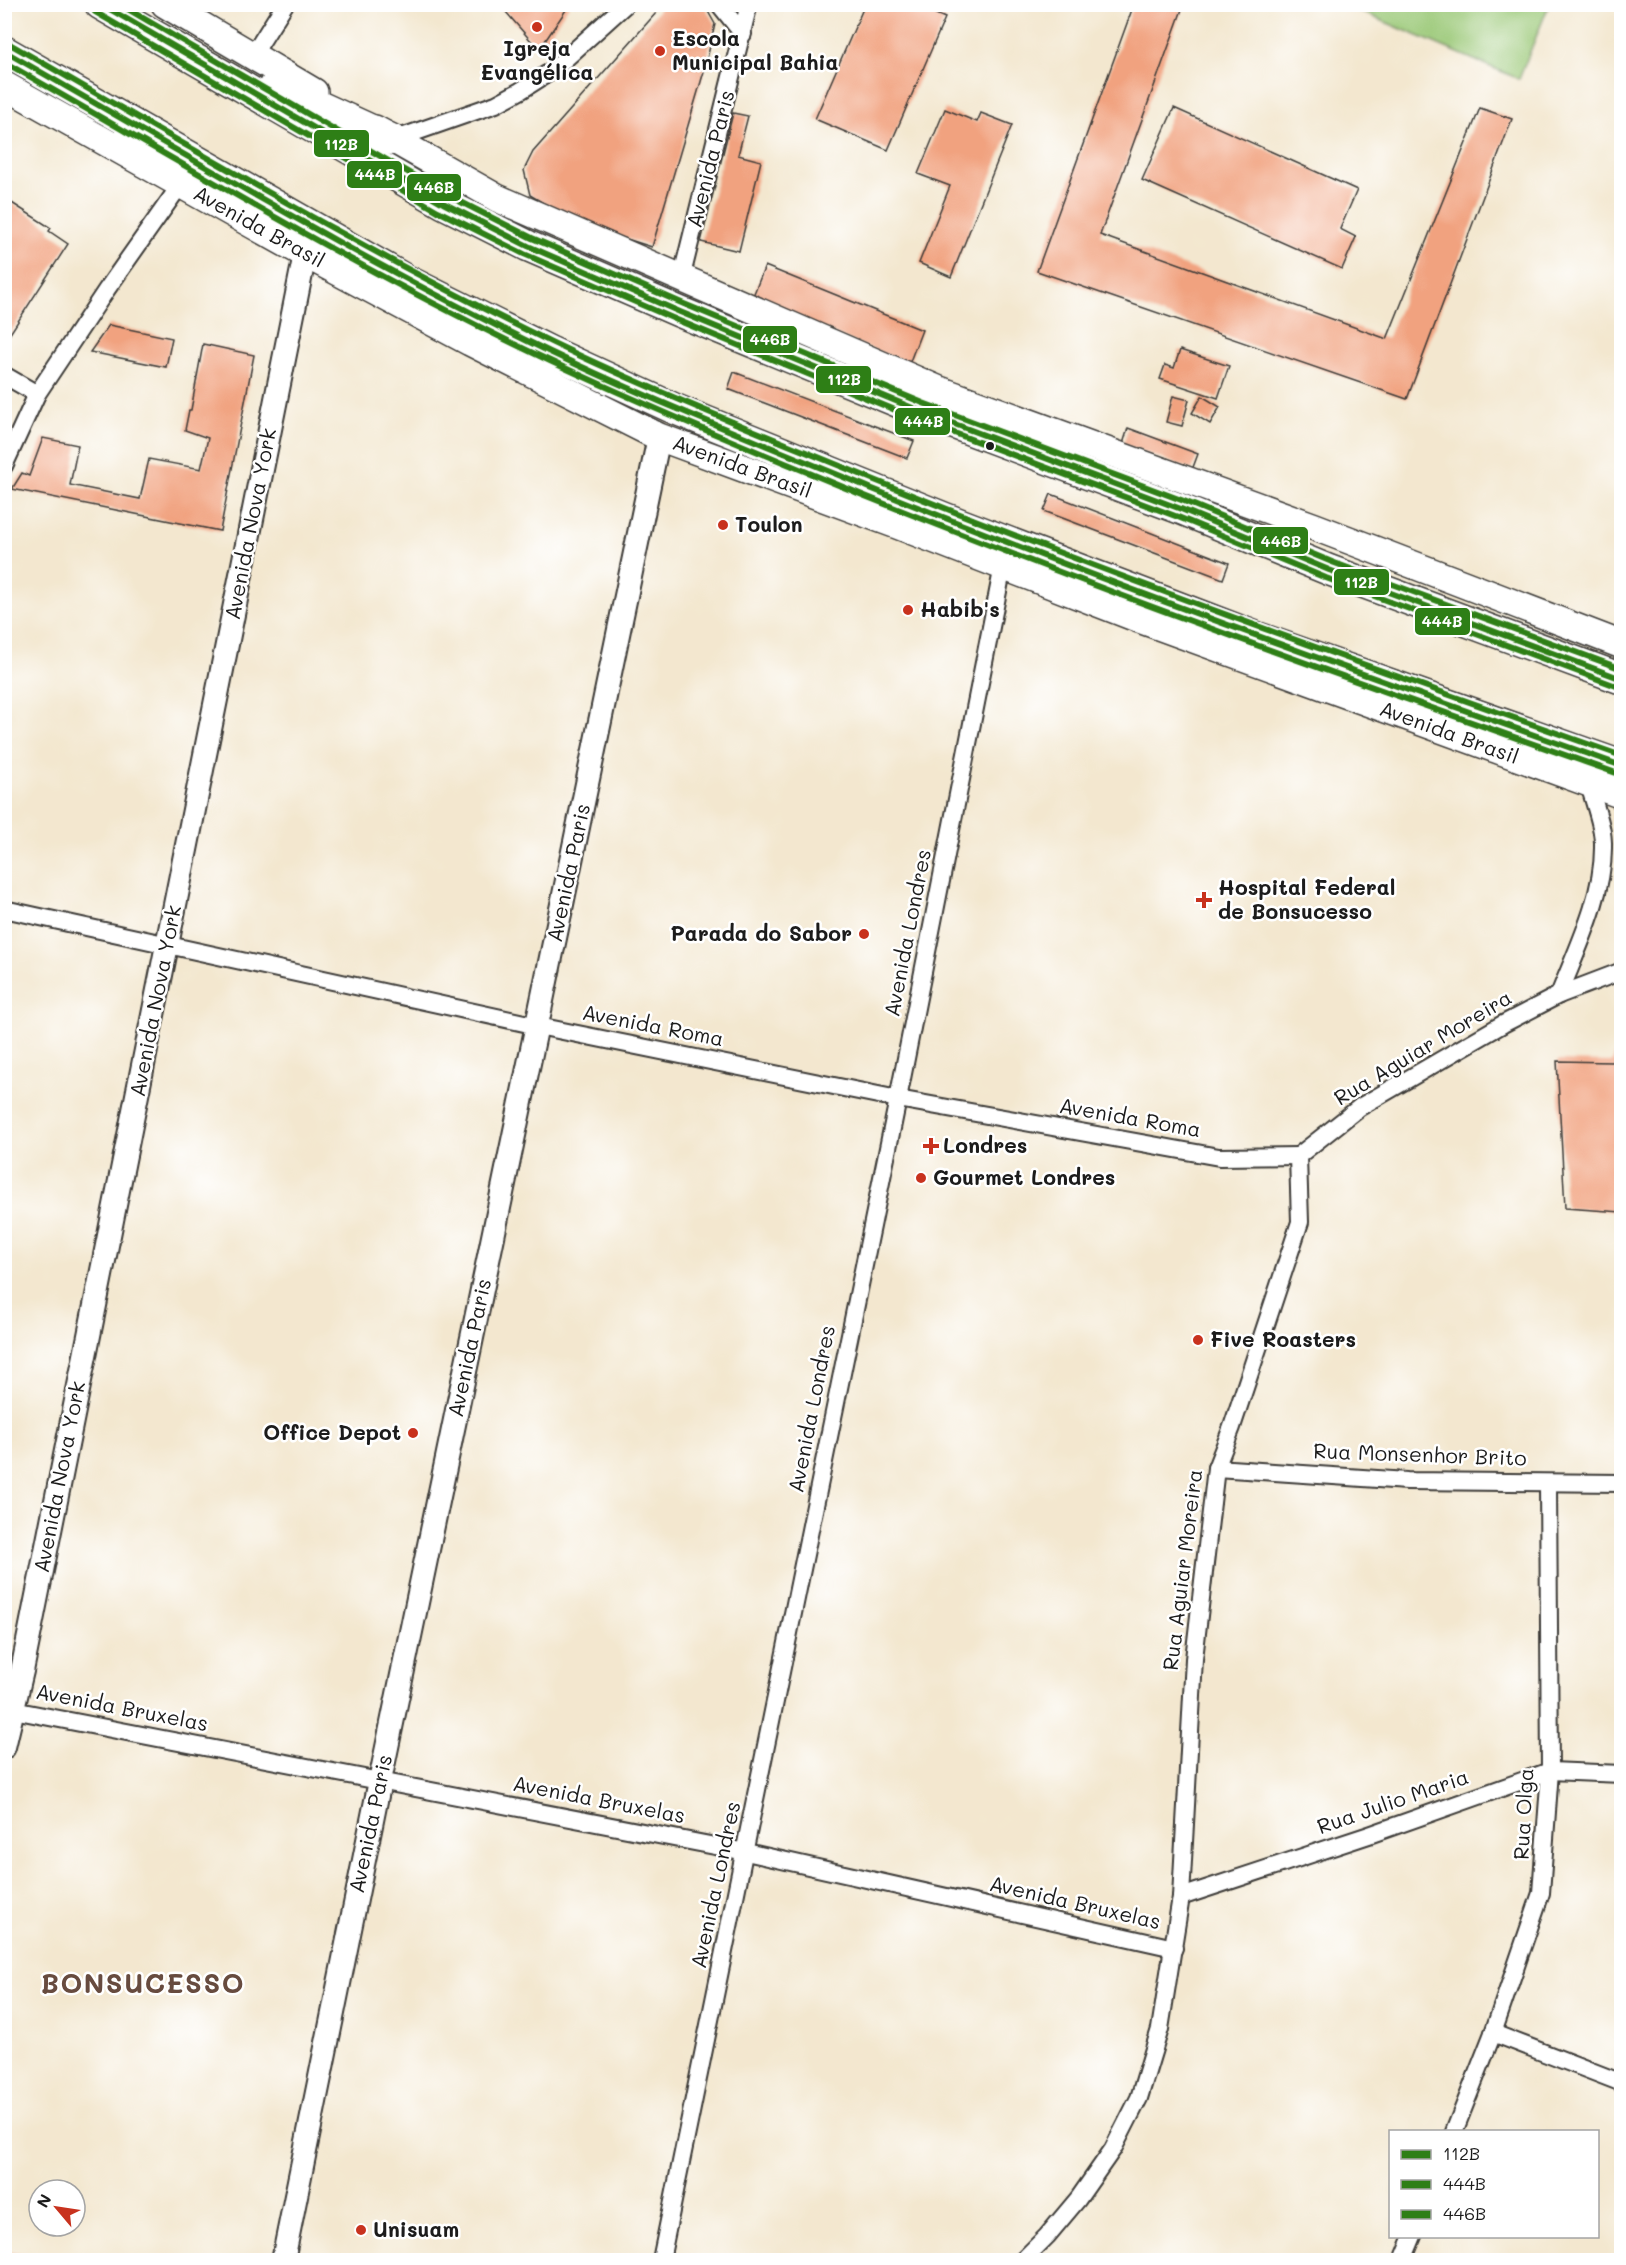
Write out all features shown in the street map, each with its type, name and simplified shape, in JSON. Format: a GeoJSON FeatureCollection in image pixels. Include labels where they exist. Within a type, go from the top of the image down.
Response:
{"type":"FeatureCollection","features":[{"type":"Feature","properties":{"kind":"highway"},"geometry":{"type":"LineString","coordinates":[[165,4],[393,140],[497,198],[681,279],[937,389],[1315,527],[1622,645]]}},
{"type":"Feature","properties":{"kind":"highway"},"geometry":{"type":"LineString","coordinates":[[108,9],[393,140]]}},
{"type":"Feature","properties":{"kind":"highway"},"geometry":{"type":"LineString","coordinates":[[108,9],[443,203],[528,246],[680,312],[920,411],[1181,509],[1329,570],[1622,679]]}},
{"type":"Feature","properties":{"kind":"highway","name":"Avenida Brasil"},"geometry":{"type":"LineString","coordinates":[[4,51],[408,281],[551,352],[675,409],[945,518],[1254,636],[1622,766]]}},
{"type":"Feature","properties":{"kind":"highway"},"geometry":{"type":"LineString","coordinates":[[4,65],[141,147],[181,184]]}},
{"type":"Feature","properties":{"kind":"highway","name":"Avenida Brasil"},"geometry":{"type":"LineString","coordinates":[[4,85],[305,254],[470,342],[659,437],[1150,623],[1622,795]]}},
{"type":"Feature","properties":{"kind":"main road","name":"Avenida Nova York"},"geometry":{"type":"LineString","coordinates":[[4,1747],[305,254]]}},
{"type":"Feature","properties":{"kind":"main road","name":"Avenida Paris"},"geometry":{"type":"LineString","coordinates":[[283,2260],[659,437]]}},
{"type":"Feature","properties":{"kind":"street"},"geometry":{"type":"LineString","coordinates":[[253,55],[285,4]]}},
{"type":"Feature","properties":{"kind":"street"},"geometry":{"type":"LineString","coordinates":[[393,140],[496,104],[520,91],[553,70],[626,4]]}},
{"type":"Feature","properties":{"kind":"street"},"geometry":{"type":"LineString","coordinates":[[719,4],[743,34]]}},
{"type":"Feature","properties":{"kind":"street","name":"Avenida Paris"},"geometry":{"type":"LineString","coordinates":[[681,279],[749,4]]}},
{"type":"Feature","properties":{"kind":"street"},"geometry":{"type":"LineString","coordinates":[[4,466],[37,394],[106,289],[181,184]]}},
{"type":"Feature","properties":{"kind":"street"},"geometry":{"type":"LineString","coordinates":[[4,375],[37,394]]}},
{"type":"Feature","properties":{"kind":"street","name":"Avenida Londres"},"geometry":{"type":"LineString","coordinates":[[661,2260],[746,1852],[1003,566]]}},
{"type":"Feature","properties":{"kind":"street"},"geometry":{"type":"LineString","coordinates":[[1559,995],[1590,912],[1602,865],[1604,846],[1589,784]]}},
{"type":"Feature","properties":{"kind":"street","name":"Avenida Roma"},"geometry":{"type":"LineString","coordinates":[[4,909],[538,1026],[898,1099],[1219,1157],[1298,1156]]}},
{"type":"Feature","properties":{"kind":"street","name":"Rua Aguiar Moreira"},"geometry":{"type":"LineString","coordinates":[[1023,2260],[1078,2199],[1113,2149],[1139,2098],[1160,2029],[1181,1897],[1194,1659],[1216,1468],[1240,1405],[1300,1222],[1298,1156],[1360,1107],[1389,1089],[1559,995],[1622,971]]}},
{"type":"Feature","properties":{"kind":"street","name":"Rua Monsenhor Brito"},"geometry":{"type":"LineString","coordinates":[[1216,1468],[1407,1481],[1622,1483]]}},
{"type":"Feature","properties":{"kind":"street","name":"Rua Olga"},"geometry":{"type":"LineString","coordinates":[[1455,2130],[1493,2033],[1541,1893],[1550,1771],[1548,1483]]}},
{"type":"Feature","properties":{"kind":"street","name":"Avenida Bruxelas"},"geometry":{"type":"LineString","coordinates":[[13,1710],[746,1852],[1174,1948]]}},
{"type":"Feature","properties":{"kind":"street","name":"Rua Julio Maria"},"geometry":{"type":"LineString","coordinates":[[1181,1897],[1369,1835],[1550,1771],[1622,1774]]}},
{"type":"Feature","properties":{"kind":"street"},"geometry":{"type":"LineString","coordinates":[[1493,2033],[1622,2083]]}},
{"type":"Feature","properties":{"kind":"street"},"geometry":{"type":"LineString","coordinates":[[1403,2260],[1412,2238]]}},
{"type":"Feature","properties":{"kind":"green space"},"geometry":{"type":"Polygon","coordinates":[[[1345,5],[1549,5],[1519,79],[1345,5]]]}},
{"type":"Feature","properties":{"kind":"building","name":"Igreja Evangélica"},"geometry":{"type":"Polygon","coordinates":[[[499,4],[570,4],[539,50],[499,4]]]}},
{"type":"Feature","properties":{"kind":"building","name":"Escola Municipal Bahia"},"geometry":{"type":"Polygon","coordinates":[[[664,4],[702,4],[715,24],[705,68],[652,247],[611,234],[555,210],[530,195],[524,170],[533,152],[664,4]]]}},
{"type":"Feature","properties":{"kind":"building"},"geometry":{"type":"Polygon","coordinates":[[[865,4],[896,4],[903,8],[904,4],[913,4],[945,18],[888,150],[815,119],[865,4]]]}},
{"type":"Feature","properties":{"kind":"building"},"geometry":{"type":"Polygon","coordinates":[[[1134,4],[1184,4],[1100,235],[1387,339],[1480,108],[1512,119],[1407,399],[1037,271],[1134,4]]]}},
{"type":"Feature","properties":{"kind":"building"},"geometry":{"type":"Polygon","coordinates":[[[1174,108],[1357,190],[1340,229],[1356,237],[1342,269],[1142,180],[1174,108]]]}},
{"type":"Feature","properties":{"kind":"building"},"geometry":{"type":"Polygon","coordinates":[[[945,109],[977,122],[981,113],[1012,125],[951,277],[919,263],[950,186],[918,174],[945,109]]]}},
{"type":"Feature","properties":{"kind":"building"},"geometry":{"type":"Polygon","coordinates":[[[733,113],[748,116],[738,155],[761,161],[739,251],[701,242],[733,113]]]}},
{"type":"Feature","properties":{"kind":"building"},"geometry":{"type":"Polygon","coordinates":[[[4,198],[51,228],[49,231],[68,244],[4,343],[4,198]]]}},
{"type":"Feature","properties":{"kind":"building"},"geometry":{"type":"Polygon","coordinates":[[[765,266],[922,330],[909,364],[751,301],[765,266]]]}},
{"type":"Feature","properties":{"kind":"building"},"geometry":{"type":"Polygon","coordinates":[[[109,325],[172,338],[166,367],[90,352],[109,325]]]}},
{"type":"Feature","properties":{"kind":"building"},"geometry":{"type":"Polygon","coordinates":[[[203,344],[254,355],[220,531],[12,489],[22,473],[29,476],[43,438],[78,445],[70,485],[140,499],[149,459],[201,469],[208,438],[185,430],[203,344]]]}},
{"type":"Feature","properties":{"kind":"building"},"geometry":{"type":"Polygon","coordinates":[[[1180,350],[1229,366],[1218,398],[1160,379],[1165,365],[1174,368],[1180,350]]]}},
{"type":"Feature","properties":{"kind":"building"},"geometry":{"type":"Polygon","coordinates":[[[734,372],[914,441],[907,458],[728,389],[734,372]]]}},
{"type":"Feature","properties":{"kind":"building"},"geometry":{"type":"Polygon","coordinates":[[[1173,396],[1189,400],[1182,426],[1166,422],[1173,396]]]}},
{"type":"Feature","properties":{"kind":"building"},"geometry":{"type":"Polygon","coordinates":[[[1202,396],[1220,407],[1210,424],[1192,413],[1202,396]]]}},
{"type":"Feature","properties":{"kind":"building"},"geometry":{"type":"Polygon","coordinates":[[[1128,428],[1198,454],[1192,470],[1123,444],[1128,428]]]}},
{"type":"Feature","properties":{"kind":"building"},"geometry":{"type":"Polygon","coordinates":[[[1051,494],[1229,563],[1223,579],[1044,511],[1051,494]]]}},
{"type":"Feature","properties":{"kind":"building"},"geometry":{"type":"Polygon","coordinates":[[[1622,1035],[1622,1212],[1565,1208],[1557,1061],[1612,1062],[1622,1035]]]}},
{"type":"Feature","properties":{"kind":"building"},"geometry":{"type":"Polygon","coordinates":[[[4,2251],[47,2259],[47,2260],[4,2260],[4,2251]]]}},
{"type":"Feature","properties":{"kind":"transit line","name":"112B"},"geometry":{"type":"LineString","coordinates":[[101,4],[443,203],[528,246],[680,312],[920,411],[1181,509],[1329,570],[1622,679]]}},
{"type":"Feature","properties":{"kind":"transit line","name":"446B"},"geometry":{"type":"LineString","coordinates":[[119,4],[447,195],[532,238],[923,403],[1184,501],[1332,562],[1622,669]]}},
{"type":"Feature","properties":{"kind":"transit line","name":"444B"},"geometry":{"type":"LineString","coordinates":[[95,12],[438,211],[524,254],[917,419],[1178,517],[1326,578],[1619,687]]}},
{"type":"Feature","properties":{"kind":"transit line","name":"446B"},"geometry":{"type":"LineString","coordinates":[[8,43],[414,273],[553,343],[632,379],[872,479],[1058,552],[1245,622],[1622,756]]}},
{"type":"Feature","properties":{"kind":"transit line","name":"112B"},"geometry":{"type":"LineString","coordinates":[[4,51],[411,281],[550,352],[629,388],[870,488],[1057,561],[1622,766]]}},
{"type":"Feature","properties":{"kind":"transit line","name":"444B"},"geometry":{"type":"LineString","coordinates":[[4,62],[274,217],[411,292],[550,361],[627,396],[860,494],[1143,604],[1619,774]]}},
{"type":"Feature","properties":{"kind":"place","name":"Igreja Evangélica"},"geometry":{"type":"Point","coordinates":[537,27]}},
{"type":"Feature","properties":{"kind":"place","name":"Escola Municipal Bahia"},"geometry":{"type":"Point","coordinates":[660,51]}},
{"type":"Feature","properties":{"kind":"place","name":"Toulon"},"geometry":{"type":"Point","coordinates":[723,525]}},
{"type":"Feature","properties":{"kind":"place","name":"Habib's"},"geometry":{"type":"Point","coordinates":[908,610]}},
{"type":"Feature","properties":{"kind":"place","name":"Hospital Federal de Bonsucesso"},"geometry":{"type":"Point","coordinates":[1204,900]}},
{"type":"Feature","properties":{"kind":"place","name":"Parada do Sabor"},"geometry":{"type":"Point","coordinates":[864,934]}},
{"type":"Feature","properties":{"kind":"place","name":"Londres"},"geometry":{"type":"Point","coordinates":[931,1146]}},
{"type":"Feature","properties":{"kind":"place","name":"Gourmet Londres"},"geometry":{"type":"Point","coordinates":[921,1178]}},
{"type":"Feature","properties":{"kind":"place","name":"Five Roasters"},"geometry":{"type":"Point","coordinates":[1198,1340]}},
{"type":"Feature","properties":{"kind":"place","name":"Office Depot"},"geometry":{"type":"Point","coordinates":[413,1433]}},
{"type":"Feature","properties":{"kind":"place","name":"Unisuam"},"geometry":{"type":"Point","coordinates":[361,2230]}},
{"type":"Feature","properties":{"kind":"district","name":"BONSUCESSO"},"geometry":{"type":"Point","coordinates":[143,1984]}}]}
